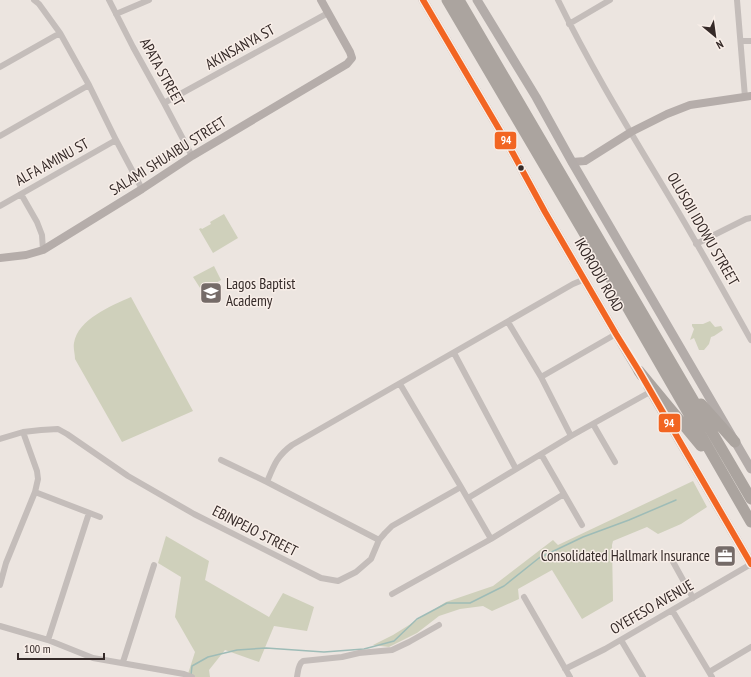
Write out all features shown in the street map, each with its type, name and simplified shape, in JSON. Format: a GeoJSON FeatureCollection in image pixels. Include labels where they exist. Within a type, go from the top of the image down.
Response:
{"type":"FeatureCollection","features":[{"type":"Feature","properties":{"kind":"highway","name":"IKORODU ROAD"},"geometry":{"type":"LineString","coordinates":[[447,0],[607,272],[751,522]]}},
{"type":"Feature","properties":{"kind":"highway","name":"IKORODU ROAD"},"geometry":{"type":"LineString","coordinates":[[458,0],[751,499]]}},
{"type":"Feature","properties":{"kind":"highway"},"geometry":{"type":"LineString","coordinates":[[639,371],[721,469]]}},
{"type":"Feature","properties":{"kind":"highway"},"geometry":{"type":"LineString","coordinates":[[686,386],[735,442]]}},
{"type":"Feature","properties":{"kind":"main road","name":"IKORODU ROAD"},"geometry":{"type":"LineString","coordinates":[[423,0],[751,564]]}},
{"type":"Feature","properties":{"kind":"main road"},"geometry":{"type":"LineString","coordinates":[[477,0],[536,97],[572,162],[751,469]]}},
{"type":"Feature","properties":{"kind":"street"},"geometry":{"type":"LineString","coordinates":[[34,0],[39,4],[60,33],[90,85],[116,140],[142,189]]}},
{"type":"Feature","properties":{"kind":"street","name":"APATA STREET"},"geometry":{"type":"LineString","coordinates":[[109,0],[192,156]]}},
{"type":"Feature","properties":{"kind":"street"},"geometry":{"type":"LineString","coordinates":[[116,14],[149,0]]}},
{"type":"Feature","properties":{"kind":"street"},"geometry":{"type":"LineString","coordinates":[[321,0],[328,13]]}},
{"type":"Feature","properties":{"kind":"street","name":"OLUSOJI IDOWU STREET"},"geometry":{"type":"LineString","coordinates":[[558,0],[569,24],[693,236],[696,244],[751,340]]}},
{"type":"Feature","properties":{"kind":"street"},"geometry":{"type":"LineString","coordinates":[[569,24],[610,0]]}},
{"type":"Feature","properties":{"kind":"street"},"geometry":{"type":"LineString","coordinates":[[572,162],[585,161],[631,132],[667,114],[690,105],[748,97],[740,41],[737,0]]}},
{"type":"Feature","properties":{"kind":"street","name":"SALAMI SHUAIBU STREET"},"geometry":{"type":"LineString","coordinates":[[0,258],[26,255],[43,250],[142,189],[192,156],[347,64],[352,58],[350,52],[328,13]]}},
{"type":"Feature","properties":{"kind":"street","name":"AKINSANYA ST"},"geometry":{"type":"LineString","coordinates":[[164,103],[328,13]]}},
{"type":"Feature","properties":{"kind":"street"},"geometry":{"type":"LineString","coordinates":[[0,67],[60,33]]}},
{"type":"Feature","properties":{"kind":"street"},"geometry":{"type":"LineString","coordinates":[[740,41],[751,42]]}},
{"type":"Feature","properties":{"kind":"street"},"geometry":{"type":"LineString","coordinates":[[0,136],[90,85]]}},
{"type":"Feature","properties":{"kind":"street","name":"ALFA AMINU ST"},"geometry":{"type":"LineString","coordinates":[[0,206],[116,140]]}},
{"type":"Feature","properties":{"kind":"street"},"geometry":{"type":"LineString","coordinates":[[580,174],[585,161]]}},
{"type":"Feature","properties":{"kind":"street"},"geometry":{"type":"LineString","coordinates":[[21,194],[37,222],[42,235],[43,250]]}},
{"type":"Feature","properties":{"kind":"street"},"geometry":{"type":"LineString","coordinates":[[696,244],[746,219],[751,218]]}},
{"type":"Feature","properties":{"kind":"street"},"geometry":{"type":"LineString","coordinates":[[267,482],[278,457],[288,448],[573,284],[585,279]]}},
{"type":"Feature","properties":{"kind":"street"},"geometry":{"type":"LineString","coordinates":[[508,322],[541,377],[571,436]]}},
{"type":"Feature","properties":{"kind":"street"},"geometry":{"type":"LineString","coordinates":[[541,377],[616,334]]}},
{"type":"Feature","properties":{"kind":"street"},"geometry":{"type":"LineString","coordinates":[[454,353],[516,469]]}},
{"type":"Feature","properties":{"kind":"street"},"geometry":{"type":"LineString","coordinates":[[400,384],[491,539]]}},
{"type":"Feature","properties":{"kind":"street"},"geometry":{"type":"LineString","coordinates":[[468,498],[571,436],[650,392]]}},
{"type":"Feature","properties":{"kind":"street"},"geometry":{"type":"LineString","coordinates":[[593,424],[615,462]]}},
{"type":"Feature","properties":{"kind":"street","name":"EBINPEJO STREET"},"geometry":{"type":"LineString","coordinates":[[0,439],[23,432],[58,429],[128,476],[194,514],[321,578],[338,581],[356,572],[371,559],[379,540],[392,526],[461,487]]}},
{"type":"Feature","properties":{"kind":"street"},"geometry":{"type":"LineString","coordinates":[[0,585],[6,563],[35,492],[38,478],[37,471],[23,432]]}},
{"type":"Feature","properties":{"kind":"street"},"geometry":{"type":"LineString","coordinates":[[541,454],[582,525]]}},
{"type":"Feature","properties":{"kind":"street"},"geometry":{"type":"LineString","coordinates":[[221,460],[379,540]]}},
{"type":"Feature","properties":{"kind":"street"},"geometry":{"type":"LineString","coordinates":[[35,492],[100,518]]}},
{"type":"Feature","properties":{"kind":"street"},"geometry":{"type":"LineString","coordinates":[[392,594],[491,539],[564,494]]}},
{"type":"Feature","properties":{"kind":"street"},"geometry":{"type":"LineString","coordinates":[[48,640],[89,514]]}},
{"type":"Feature","properties":{"kind":"street"},"geometry":{"type":"LineString","coordinates":[[672,560],[693,598]]}},
{"type":"Feature","properties":{"kind":"street","name":"OYEFESO AVENUE"},"geometry":{"type":"LineString","coordinates":[[565,669],[621,640],[751,564]]}},
{"type":"Feature","properties":{"kind":"street"},"geometry":{"type":"LineString","coordinates":[[122,662],[154,565]]}},
{"type":"Feature","properties":{"kind":"street"},"geometry":{"type":"LineString","coordinates":[[524,597],[570,677]]}},
{"type":"Feature","properties":{"kind":"street"},"geometry":{"type":"LineString","coordinates":[[672,610],[710,674],[751,648]]}},
{"type":"Feature","properties":{"kind":"street"},"geometry":{"type":"LineString","coordinates":[[297,677],[299,664],[303,661],[392,650],[440,625]]}},
{"type":"Feature","properties":{"kind":"street"},"geometry":{"type":"LineString","coordinates":[[0,626],[48,640],[93,658],[122,662],[187,676]]}},
{"type":"Feature","properties":{"kind":"street"},"geometry":{"type":"LineString","coordinates":[[621,640],[643,677]]}},
{"type":"Feature","properties":{"kind":"green space"},"geometry":{"type":"Polygon","coordinates":[[[224,214],[238,238],[213,253],[199,229],[211,224],[210,222],[224,214]]]}},
{"type":"Feature","properties":{"kind":"green space"},"geometry":{"type":"Polygon","coordinates":[[[214,266],[221,280],[202,291],[193,277],[214,266]]]}},
{"type":"Feature","properties":{"kind":"green space"},"geometry":{"type":"Polygon","coordinates":[[[131,297],[193,411],[122,442],[75,359],[74,345],[77,335],[82,327],[96,314],[131,297]]]}},
{"type":"Feature","properties":{"kind":"green space"},"geometry":{"type":"Polygon","coordinates":[[[710,321],[715,327],[721,326],[723,330],[711,337],[709,344],[704,350],[699,350],[694,338],[690,340],[694,329],[692,324],[703,324],[710,321]]]}},
{"type":"Feature","properties":{"kind":"green space"},"geometry":{"type":"Polygon","coordinates":[[[693,481],[707,507],[681,524],[658,534],[647,527],[613,541],[613,601],[582,619],[552,570],[518,589],[519,599],[492,611],[483,606],[460,609],[439,616],[417,633],[389,647],[373,645],[393,635],[446,602],[493,586],[553,540],[558,545],[693,481]]]}},
{"type":"Feature","properties":{"kind":"green space"},"geometry":{"type":"Polygon","coordinates":[[[166,536],[209,561],[205,580],[269,617],[283,593],[314,607],[307,631],[274,626],[259,662],[225,650],[209,670],[210,677],[187,677],[195,652],[175,617],[181,577],[158,563],[166,536]]]}},
{"type":"Feature","properties":{"kind":"waterway"},"geometry":{"type":"LineString","coordinates":[[191,675],[192,666],[208,657],[237,650],[266,648],[324,652],[364,649],[394,641],[417,619],[447,603],[470,603],[504,586],[539,558],[583,537],[629,520],[676,500]]}},
{"type":"Feature","properties":{"kind":"transit line","name":"94"},"geometry":{"type":"LineString","coordinates":[[423,0],[751,564]]}},
{"type":"Feature","properties":{"kind":"place","name":"Lagos Baptist Academy"},"geometry":{"type":"Point","coordinates":[211,293]}},
{"type":"Feature","properties":{"kind":"place","name":"Consolidated Hallmark Insurance"},"geometry":{"type":"Point","coordinates":[725,556]}}]}
